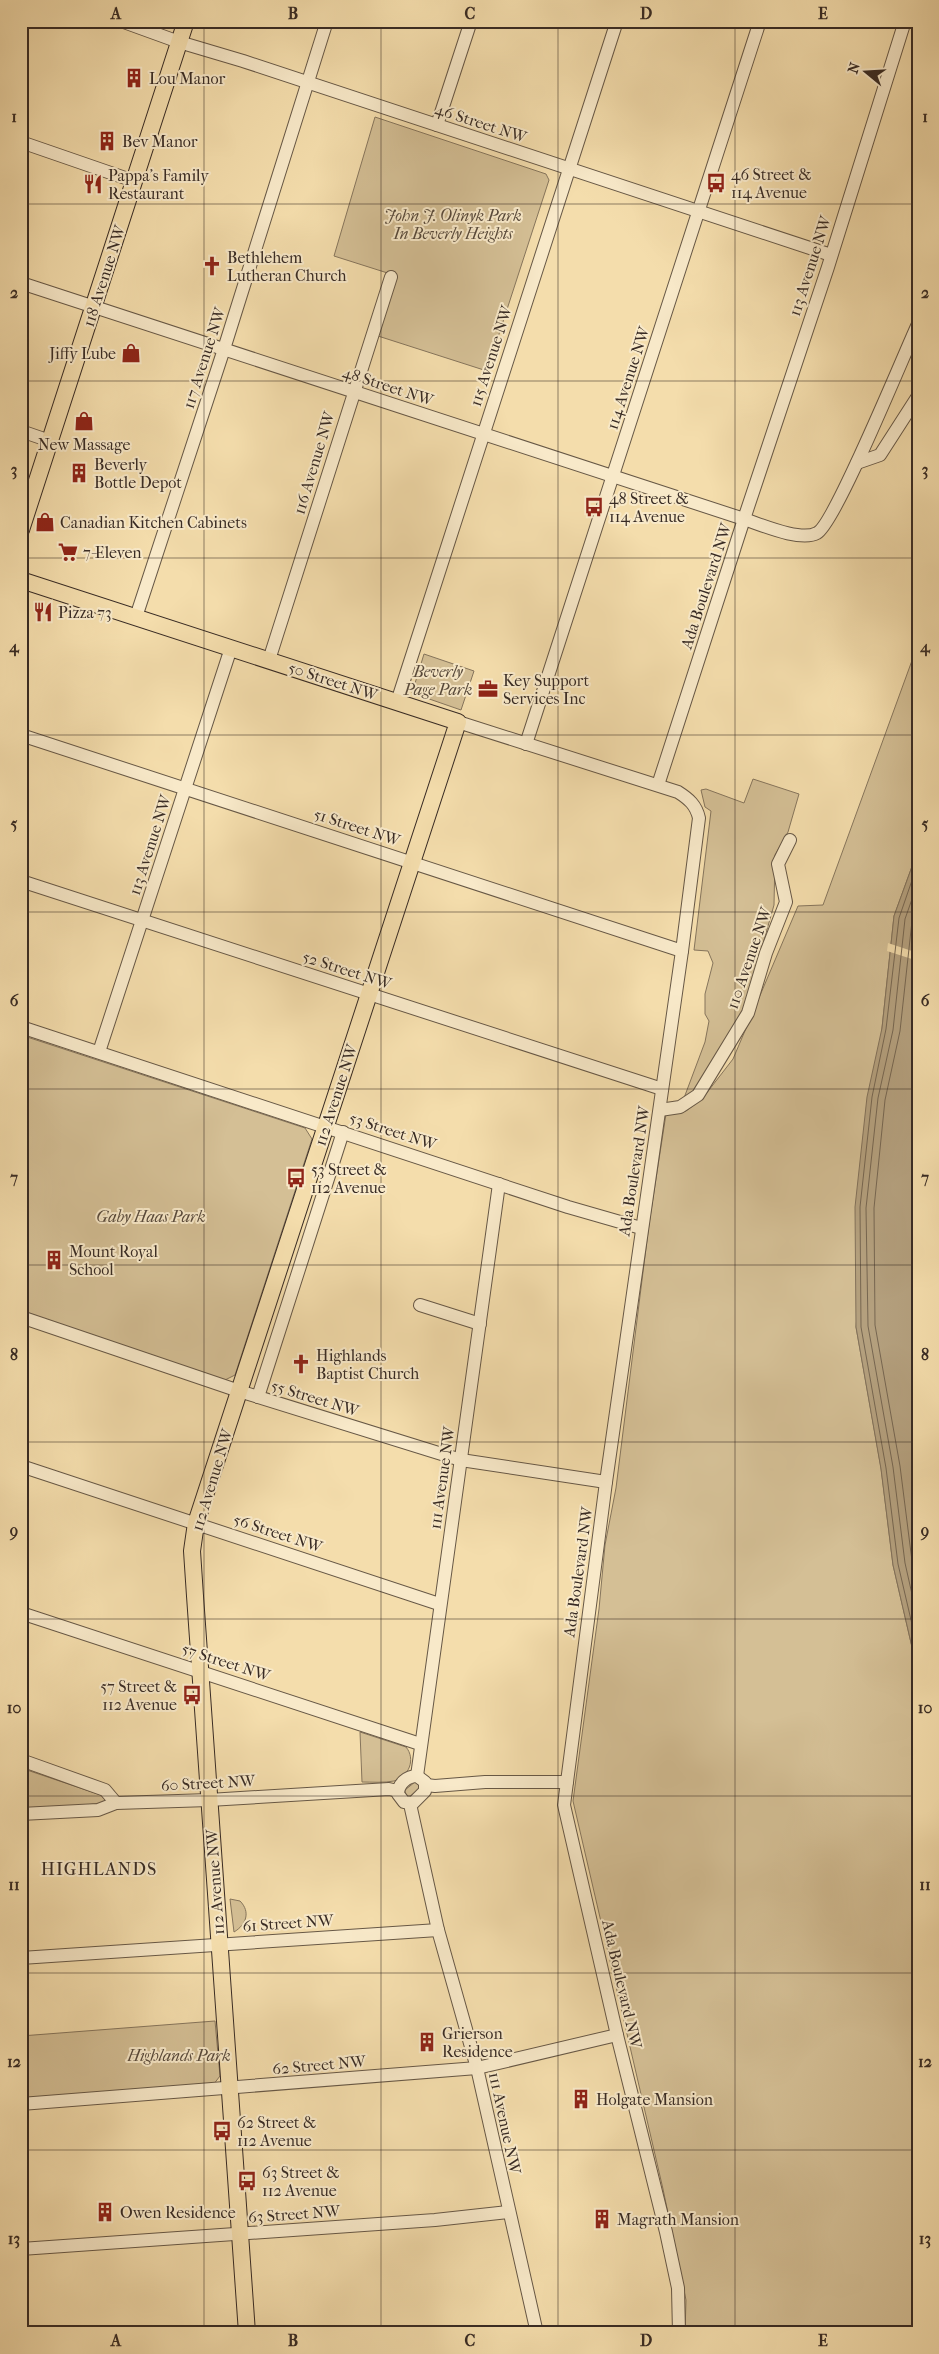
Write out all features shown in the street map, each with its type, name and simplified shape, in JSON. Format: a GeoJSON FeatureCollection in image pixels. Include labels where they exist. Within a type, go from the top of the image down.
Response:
{"type":"FeatureCollection","features":[{"type":"Feature","properties":{"kind":"main road","name":"118 Avenue NW"},"geometry":{"type":"LineString","coordinates":[[21,530],[186,21]]}},
{"type":"Feature","properties":{"kind":"main road","name":"50 Street NW"},"geometry":{"type":"LineString","coordinates":[[21,580],[458,722]]}},
{"type":"Feature","properties":{"kind":"main road","name":"112 Avenue NW"},"geometry":{"type":"LineString","coordinates":[[247,2333],[192,1551],[196,1523],[458,722]]}},
{"type":"Feature","properties":{"kind":"street","name":"46 Street NW"},"geometry":{"type":"LineString","coordinates":[[121,21],[831,255]]}},
{"type":"Feature","properties":{"kind":"street","name":"117 Avenue NW"},"geometry":{"type":"LineString","coordinates":[[136,617],[224,349],[327,21]]}},
{"type":"Feature","properties":{"kind":"street"},"geometry":{"type":"LineString","coordinates":[[437,125],[472,21]]}},
{"type":"Feature","properties":{"kind":"street","name":"115 Avenue NW"},"geometry":{"type":"LineString","coordinates":[[398,702],[617,21]]}},
{"type":"Feature","properties":{"kind":"street","name":"114 Avenue NW"},"geometry":{"type":"LineString","coordinates":[[526,744],[760,21]]}},
{"type":"Feature","properties":{"kind":"street","name":"113 Avenue NW"},"geometry":{"type":"LineString","coordinates":[[744,519],[831,255],[905,21]]}},
{"type":"Feature","properties":{"kind":"street"},"geometry":{"type":"LineString","coordinates":[[21,142],[134,181]]}},
{"type":"Feature","properties":{"kind":"street","name":"116 Avenue NW"},"geometry":{"type":"LineString","coordinates":[[269,660],[391,276]]}},
{"type":"Feature","properties":{"kind":"street","name":"48 Street NW"},"geometry":{"type":"LineString","coordinates":[[21,283],[744,519]]}},
{"type":"Feature","properties":{"kind":"street","name":"Ada Boulevard NW"},"geometry":{"type":"LineString","coordinates":[[658,786],[744,519],[804,537],[819,533],[830,517],[857,463],[918,324]]}},
{"type":"Feature","properties":{"kind":"street"},"geometry":{"type":"LineString","coordinates":[[857,463],[880,455],[918,396]]}},
{"type":"Feature","properties":{"kind":"street"},"geometry":{"type":"LineString","coordinates":[[21,431],[50,441]]}},
{"type":"Feature","properties":{"kind":"street","name":"113 Avenue NW"},"geometry":{"type":"LineString","coordinates":[[99,1052],[232,648]]}},
{"type":"Feature","properties":{"kind":"street","name":"50 Street NW"},"geometry":{"type":"LineString","coordinates":[[458,722],[678,792],[690,799],[696,808]]}},
{"type":"Feature","properties":{"kind":"street","name":"51 Street NW"},"geometry":{"type":"LineString","coordinates":[[21,735],[682,951]]}},
{"type":"Feature","properties":{"kind":"street","name":"Ada Boulevard NW"},"geometry":{"type":"LineString","coordinates":[[679,2333],[678,2288],[666,2232],[617,2036],[564,1805],[641,1228],[660,1110],[682,951],[699,818],[696,808]]}},
{"type":"Feature","properties":{"kind":"street","name":"110 Avenue NW"},"geometry":{"type":"LineString","coordinates":[[660,1110],[680,1107],[698,1095],[748,1013],[766,953],[786,902],[778,864],[790,840]]}},
{"type":"Feature","properties":{"kind":"street","name":"52 Street NW"},"geometry":{"type":"LineString","coordinates":[[21,881],[662,1089]]}},
{"type":"Feature","properties":{"kind":"street","name":"53 Street NW"},"geometry":{"type":"LineString","coordinates":[[21,1027],[499,1184],[641,1228]]}},
{"type":"Feature","properties":{"kind":"street","name":"112 Avenue NW"},"geometry":{"type":"LineString","coordinates":[[258,1397],[343,1132]]}},
{"type":"Feature","properties":{"kind":"street","name":"111 Avenue NW"},"geometry":{"type":"LineString","coordinates":[[422,1780],[420,1744],[499,1184]]}},
{"type":"Feature","properties":{"kind":"street"},"geometry":{"type":"LineString","coordinates":[[420,1305],[480,1324]]}},
{"type":"Feature","properties":{"kind":"street","name":"55 Street NW"},"geometry":{"type":"LineString","coordinates":[[21,1317],[239,1391],[461,1460],[606,1482]]}},
{"type":"Feature","properties":{"kind":"street","name":"56 Street NW"},"geometry":{"type":"LineString","coordinates":[[21,1466],[439,1604]]}},
{"type":"Feature","properties":{"kind":"street","name":"57 Street NW"},"geometry":{"type":"LineString","coordinates":[[21,1613],[420,1744]]}},
{"type":"Feature","properties":{"kind":"street"},"geometry":{"type":"LineString","coordinates":[[21,1760],[105,1790],[116,1803]]}},
{"type":"Feature","properties":{"kind":"street"},"geometry":{"type":"LineString","coordinates":[[422,1780],[424,1793],[410,1804],[401,1800],[398,1791],[408,1779],[422,1780],[436,1786],[485,1782],[567,1782]]}},
{"type":"Feature","properties":{"kind":"street","name":"60 Street NW"},"geometry":{"type":"LineString","coordinates":[[21,1814],[98,1810],[116,1803],[209,1800],[333,1791],[389,1789],[398,1791]]}},
{"type":"Feature","properties":{"kind":"street","name":"111 Avenue NW"},"geometry":{"type":"LineString","coordinates":[[410,1804],[438,1930],[477,2068],[508,2212],[537,2333]]}},
{"type":"Feature","properties":{"kind":"street","name":"61 Street NW"},"geometry":{"type":"LineString","coordinates":[[21,1958],[438,1930]]}},
{"type":"Feature","properties":{"kind":"street","name":"62 Street NW"},"geometry":{"type":"LineString","coordinates":[[21,2104],[477,2068],[617,2036]]}},
{"type":"Feature","properties":{"kind":"street","name":"63 Street NW"},"geometry":{"type":"LineString","coordinates":[[21,2249],[435,2220],[508,2212]]}},
{"type":"Feature","properties":{"kind":"green space","name":"John J. Olinyk Park In Beverly Heights"},"geometry":{"type":"Polygon","coordinates":[[[375,117],[546,174],[549,180],[487,371],[378,336],[397,276],[334,256],[375,117]]]}},
{"type":"Feature","properties":{"kind":"green space"},"geometry":{"type":"Polygon","coordinates":[[[918,644],[918,850],[894,916],[882,1028],[856,1327],[881,1468],[893,1565],[918,1673],[918,2333],[685,2333],[686,2300],[663,2189],[573,1801],[599,1609],[605,1545],[616,1488],[649,1224],[666,1114],[686,1111],[702,1099],[733,1059],[798,906],[823,905],[918,644]]]}},
{"type":"Feature","properties":{"kind":"green space","name":"Beverly Page Park"},"geometry":{"type":"Polygon","coordinates":[[[424,654],[474,671],[461,710],[412,693],[424,654]]]}},
{"type":"Feature","properties":{"kind":"green space"},"geometry":{"type":"Polygon","coordinates":[[[753,779],[799,794],[788,832],[775,855],[774,905],[745,1007],[697,1090],[684,1098],[705,1042],[709,1021],[705,1014],[705,994],[713,963],[708,951],[694,950],[711,811],[705,807],[701,790],[706,789],[744,803],[753,779]]]}},
{"type":"Feature","properties":{"kind":"green space","name":"Gaby Haas Park"},"geometry":{"type":"Polygon","coordinates":[[[24,1036],[305,1128],[312,1139],[235,1375],[223,1381],[21,1314],[21,1044],[24,1036]]]}},
{"type":"Feature","properties":{"kind":"green space"},"geometry":{"type":"Polygon","coordinates":[[[360,1732],[406,1747],[411,1762],[404,1776],[390,1782],[362,1782],[360,1732]]]}},
{"type":"Feature","properties":{"kind":"green space"},"geometry":{"type":"Polygon","coordinates":[[[21,1768],[101,1795],[106,1800],[105,1803],[21,1811],[21,1768]]]}},
{"type":"Feature","properties":{"kind":"green space"},"geometry":{"type":"Polygon","coordinates":[[[415,1782],[419,1785],[419,1789],[409,1797],[405,1794],[405,1790],[415,1782]]]}},
{"type":"Feature","properties":{"kind":"green space"},"geometry":{"type":"Polygon","coordinates":[[[230,1899],[240,1901],[246,1914],[242,1926],[234,1932],[230,1899]]]}},
{"type":"Feature","properties":{"kind":"green space","name":"Highlands Park"},"geometry":{"type":"Polygon","coordinates":[[[215,2021],[220,2076],[213,2085],[21,2098],[21,2036],[215,2021]]]}},
{"type":"Feature","properties":{"kind":"water"},"geometry":{"type":"Polygon","coordinates":[[[918,850],[918,1673],[893,1565],[881,1469],[856,1327],[855,1207],[867,1097],[882,1028],[894,916],[918,850]]]}},
{"type":"Feature","properties":{"kind":"pier"},"geometry":{"type":"Polygon","coordinates":[[[888,943],[918,953],[918,961],[887,951],[888,943]]]}},
{"type":"Feature","properties":{"kind":"place","name":"Lou Manor"},"geometry":{"type":"Point","coordinates":[134,78]}},
{"type":"Feature","properties":{"kind":"place","name":"Bev Manor"},"geometry":{"type":"Point","coordinates":[107,141]}},
{"type":"Feature","properties":{"kind":"place","name":"46 Street & 114 Avenue"},"geometry":{"type":"Point","coordinates":[716,183]}},
{"type":"Feature","properties":{"kind":"place","name":"Pappa's Family Restaurant"},"geometry":{"type":"Point","coordinates":[93,184]}},
{"type":"Feature","properties":{"kind":"place","name":"Bethlehem Lutheran Church"},"geometry":{"type":"Point","coordinates":[212,266]}},
{"type":"Feature","properties":{"kind":"place","name":"Jiffy Lube"},"geometry":{"type":"Point","coordinates":[131,353]}},
{"type":"Feature","properties":{"kind":"place","name":"New Massage"},"geometry":{"type":"Point","coordinates":[84,421]}},
{"type":"Feature","properties":{"kind":"place","name":"Beverly Bottle Depot"},"geometry":{"type":"Point","coordinates":[79,473]}},
{"type":"Feature","properties":{"kind":"place","name":"48 Street & 114 Avenue"},"geometry":{"type":"Point","coordinates":[594,507]}},
{"type":"Feature","properties":{"kind":"place","name":"Canadian Kitchen Cabinets"},"geometry":{"type":"Point","coordinates":[45,522]}},
{"type":"Feature","properties":{"kind":"place","name":"7-Eleven"},"geometry":{"type":"Point","coordinates":[68,552]}},
{"type":"Feature","properties":{"kind":"place","name":"Pizza 73"},"geometry":{"type":"Point","coordinates":[43,612]}},
{"type":"Feature","properties":{"kind":"place","name":"Key Support Services Inc"},"geometry":{"type":"Point","coordinates":[488,689]}},
{"type":"Feature","properties":{"kind":"place","name":"53 Street & 112 Avenue"},"geometry":{"type":"Point","coordinates":[296,1178]}},
{"type":"Feature","properties":{"kind":"place","name":"Mount Royal School"},"geometry":{"type":"Point","coordinates":[54,1260]}},
{"type":"Feature","properties":{"kind":"place","name":"Highlands Baptist Church"},"geometry":{"type":"Point","coordinates":[301,1364]}},
{"type":"Feature","properties":{"kind":"place","name":"57 Street & 112 Avenue"},"geometry":{"type":"Point","coordinates":[192,1695]}},
{"type":"Feature","properties":{"kind":"place","name":"Grierson Residence"},"geometry":{"type":"Point","coordinates":[427,2042]}},
{"type":"Feature","properties":{"kind":"place","name":"Holgate Mansion"},"geometry":{"type":"Point","coordinates":[581,2099]}},
{"type":"Feature","properties":{"kind":"place","name":"62 Street & 112 Avenue"},"geometry":{"type":"Point","coordinates":[222,2131]}},
{"type":"Feature","properties":{"kind":"place","name":"63 Street & 112 Avenue"},"geometry":{"type":"Point","coordinates":[247,2181]}},
{"type":"Feature","properties":{"kind":"place","name":"Owen Residence"},"geometry":{"type":"Point","coordinates":[105,2212]}},
{"type":"Feature","properties":{"kind":"place","name":"Magrath Mansion"},"geometry":{"type":"Point","coordinates":[602,2219]}},
{"type":"Feature","properties":{"kind":"district","name":"HIGHLANDS"},"geometry":{"type":"Point","coordinates":[99,1869]}}]}
